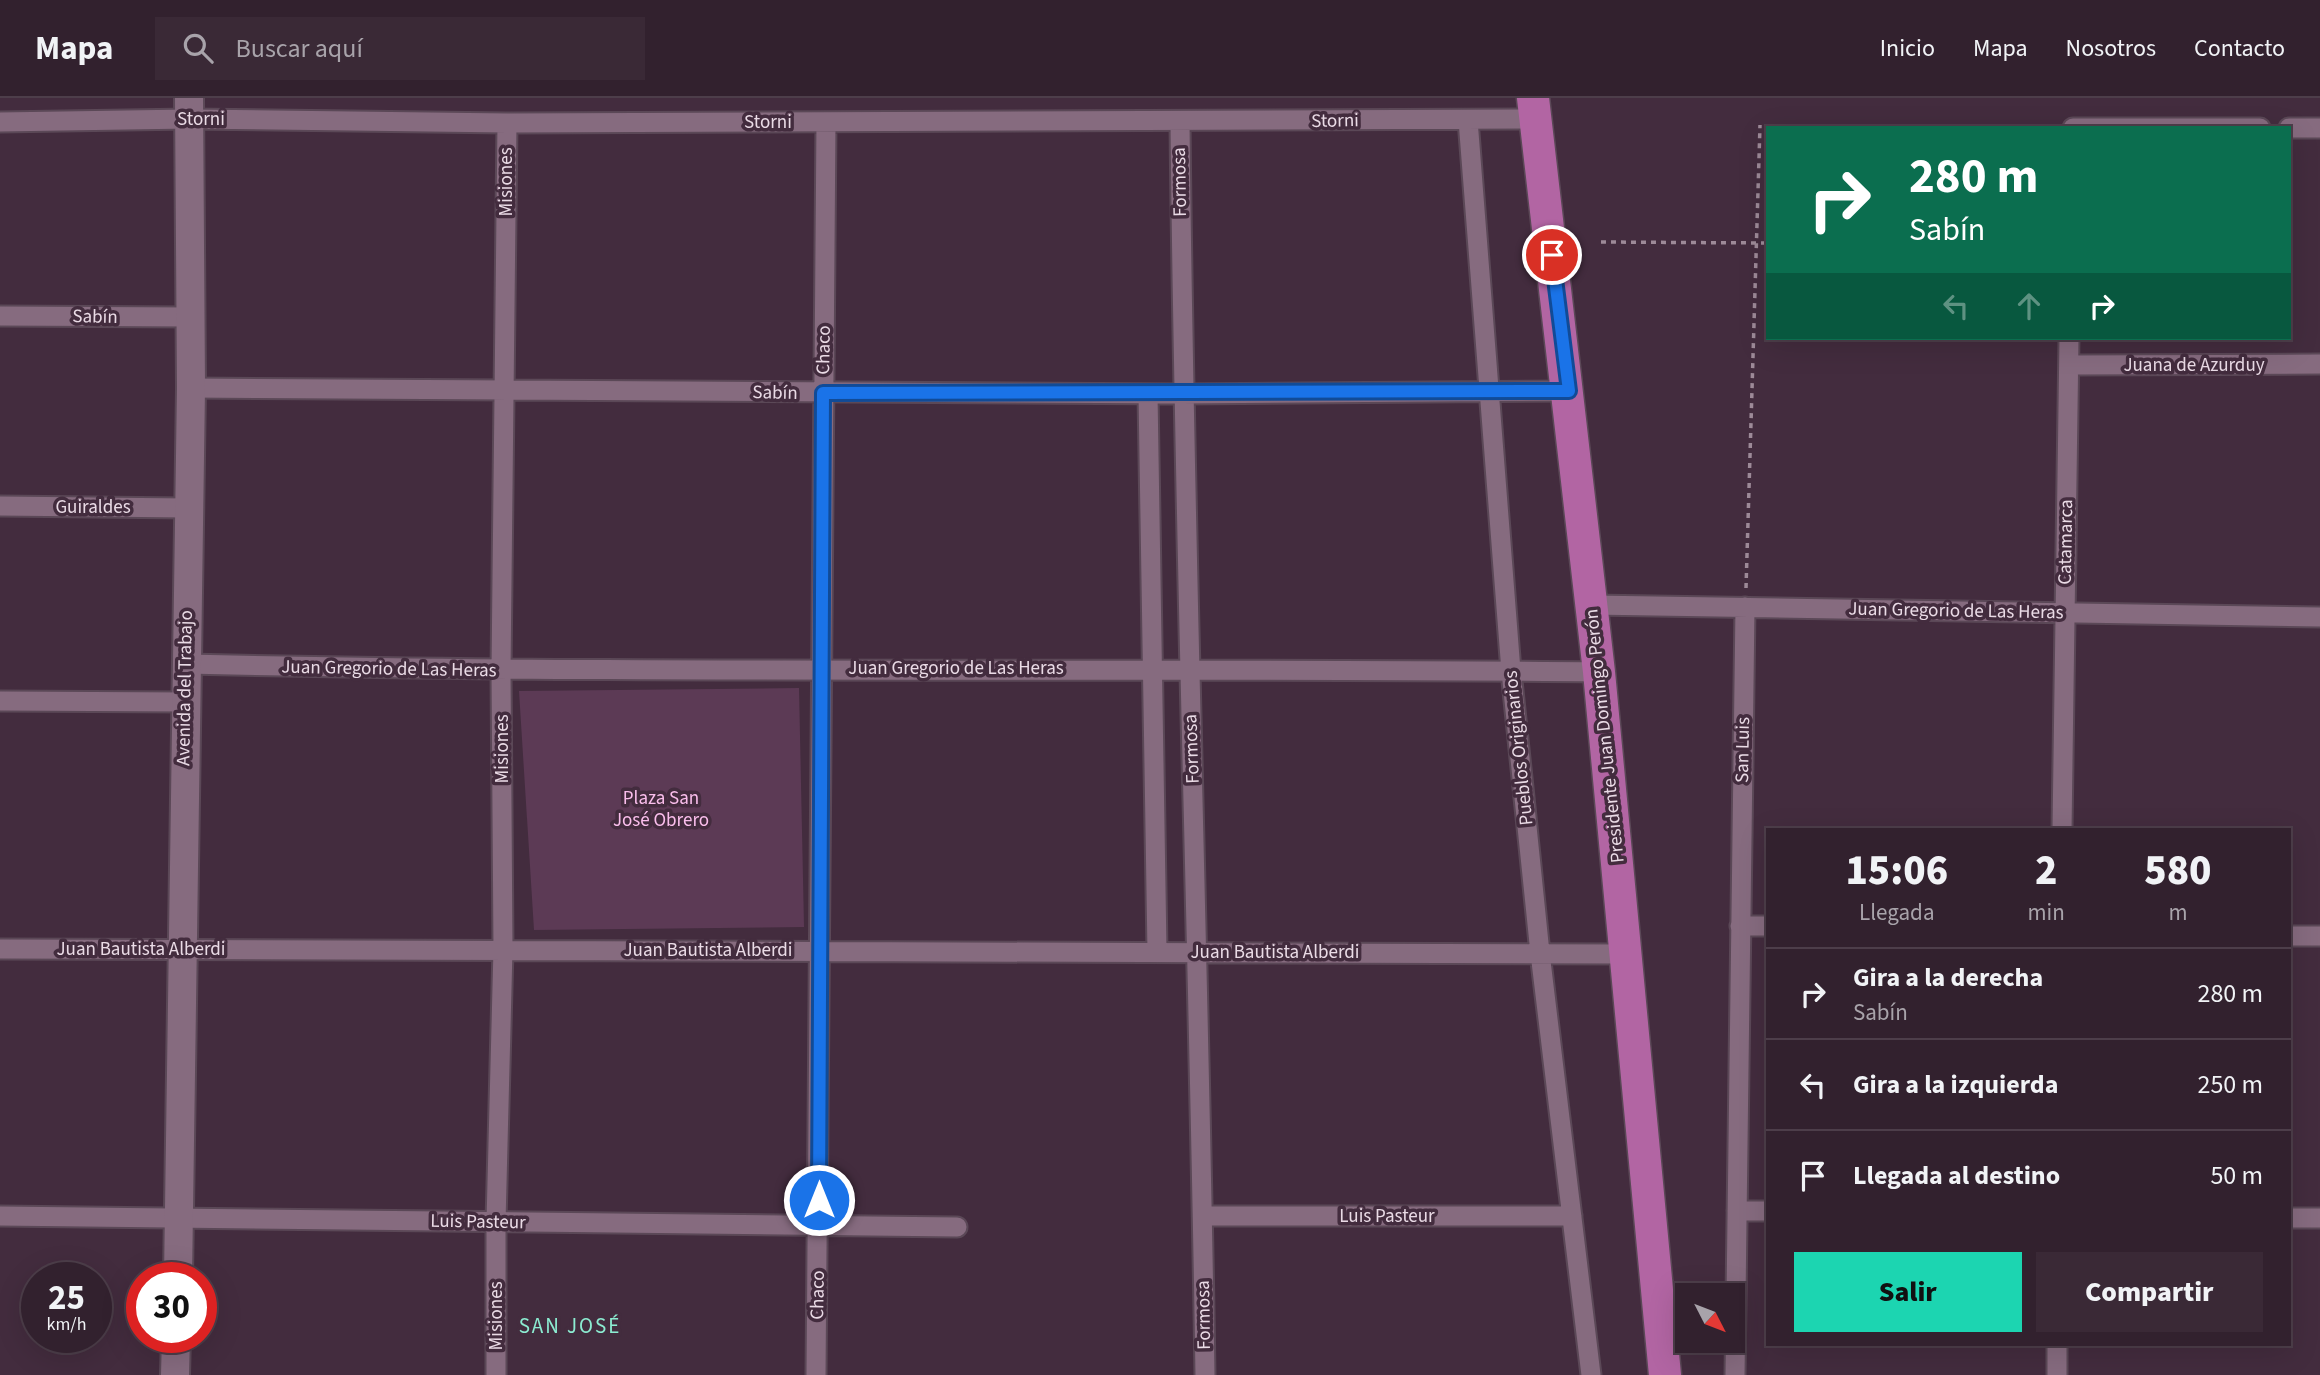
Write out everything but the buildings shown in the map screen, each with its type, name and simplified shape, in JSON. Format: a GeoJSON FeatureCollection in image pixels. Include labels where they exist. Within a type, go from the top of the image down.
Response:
{"type":"FeatureCollection","features":[{"type":"Feature","properties":{"kind":"main road","name":"Avenida del Trabajo"},"geometry":{"type":"LineString","coordinates":[[178,1262],[187,508],[191,388],[189,108]]}},
{"type":"Feature","properties":{"kind":"main road","name":"Presidente Juan Domingo Perón"},"geometry":{"type":"LineString","coordinates":[[1534,108],[1569,391],[1599,672],[1665,1375]]}},
{"type":"Feature","properties":{"kind":"main road"},"geometry":{"type":"LineString","coordinates":[[175,1375],[176,1353]]}},
{"type":"Feature","properties":{"kind":"street","name":"Storni"},"geometry":{"type":"LineString","coordinates":[[0,122],[189,108],[507,123],[1468,120],[1534,108]]}},
{"type":"Feature","properties":{"kind":"street","name":"Pueblos Originarios"},"geometry":{"type":"LineString","coordinates":[[1468,120],[1511,671],[1540,953],[1591,1375]]}},
{"type":"Feature","properties":{"kind":"street","name":"Chaco"},"geometry":{"type":"LineString","coordinates":[[816,1375],[827,122]]}},
{"type":"Feature","properties":{"kind":"street","name":"Formosa"},"geometry":{"type":"LineString","coordinates":[[1180,122],[1182,394],[1199,951],[1205,1375]]}},
{"type":"Feature","properties":{"kind":"street","name":"Misiones"},"geometry":{"type":"LineString","coordinates":[[496,1375],[496,1222],[503,949],[501,671],[507,123]]}},
{"type":"Feature","properties":{"kind":"street"},"geometry":{"type":"LineString","coordinates":[[2291,128],[2320,128]]}},
{"type":"Feature","properties":{"kind":"street","name":"Sabín"},"geometry":{"type":"LineString","coordinates":[[0,316],[190,317]]}},
{"type":"Feature","properties":{"kind":"street","name":"Catamarca"},"geometry":{"type":"LineString","coordinates":[[2062,828],[2069,340]]}},
{"type":"Feature","properties":{"kind":"street","name":"Juana de Azurduy"},"geometry":{"type":"LineString","coordinates":[[2069,365],[2320,365]]}},
{"type":"Feature","properties":{"kind":"street","name":"Sabín"},"geometry":{"type":"LineString","coordinates":[[191,388],[1148,394],[1569,391]]}},
{"type":"Feature","properties":{"kind":"street","name":"Formosa"},"geometry":{"type":"LineString","coordinates":[[1148,394],[1157,951]]}},
{"type":"Feature","properties":{"kind":"street","name":"Guiraldes"},"geometry":{"type":"LineString","coordinates":[[0,506],[187,508]]}},
{"type":"Feature","properties":{"kind":"street","name":"Juan Gregorio de Las Heras"},"geometry":{"type":"LineString","coordinates":[[1592,605],[2320,617]]}},
{"type":"Feature","properties":{"kind":"street","name":"San Luis"},"geometry":{"type":"LineString","coordinates":[[1735,1375],[1745,607]]}},
{"type":"Feature","properties":{"kind":"street","name":"Juan Gregorio de Las Heras"},"geometry":{"type":"LineString","coordinates":[[187,664],[501,671],[1189,668],[1599,672]]}},
{"type":"Feature","properties":{"kind":"street"},"geometry":{"type":"LineString","coordinates":[[0,701],[185,702]]}},
{"type":"Feature","properties":{"kind":"street"},"geometry":{"type":"LineString","coordinates":[[1740,926],[1766,926]]}},
{"type":"Feature","properties":{"kind":"street"},"geometry":{"type":"LineString","coordinates":[[2291,936],[2320,936]]}},
{"type":"Feature","properties":{"kind":"street","name":"Juan Bautista Alberdi"},"geometry":{"type":"LineString","coordinates":[[0,949],[1626,954]]}},
{"type":"Feature","properties":{"kind":"street"},"geometry":{"type":"LineString","coordinates":[[1737,1211],[1766,1211]]}},
{"type":"Feature","properties":{"kind":"street","name":"Luis Pasteur"},"geometry":{"type":"LineString","coordinates":[[0,1216],[819,1228],[957,1227]]}},
{"type":"Feature","properties":{"kind":"street","name":"Luis Pasteur"},"geometry":{"type":"LineString","coordinates":[[1203,1216],[1572,1216]]}},
{"type":"Feature","properties":{"kind":"street"},"geometry":{"type":"LineString","coordinates":[[2291,1218],[2320,1218]]}},
{"type":"Feature","properties":{"kind":"street"},"geometry":{"type":"LineString","coordinates":[[2057,1346],[2057,1375]]}},
{"type":"Feature","properties":{"kind":"path"},"geometry":{"type":"LineString","coordinates":[[1745,607],[1760,125]]}},
{"type":"Feature","properties":{"kind":"path"},"geometry":{"type":"LineString","coordinates":[[1601,242],[1766,243]]}},
{"type":"Feature","properties":{"kind":"green space","name":"Plaza San José Obrero"},"geometry":{"type":"Polygon","coordinates":[[[799,688],[804,927],[534,930],[519,691],[799,688]]]}},
{"type":"Feature","properties":{"kind":"district","name":"SAN JOSÉ"},"geometry":{"type":"Point","coordinates":[570,1326]}},
{"type":"Feature","properties":{"kind":"route"},"geometry":{"type":"LineString","coordinates":[[819,1200],[823,393],[1569,391],[1552,255]]}}]}
